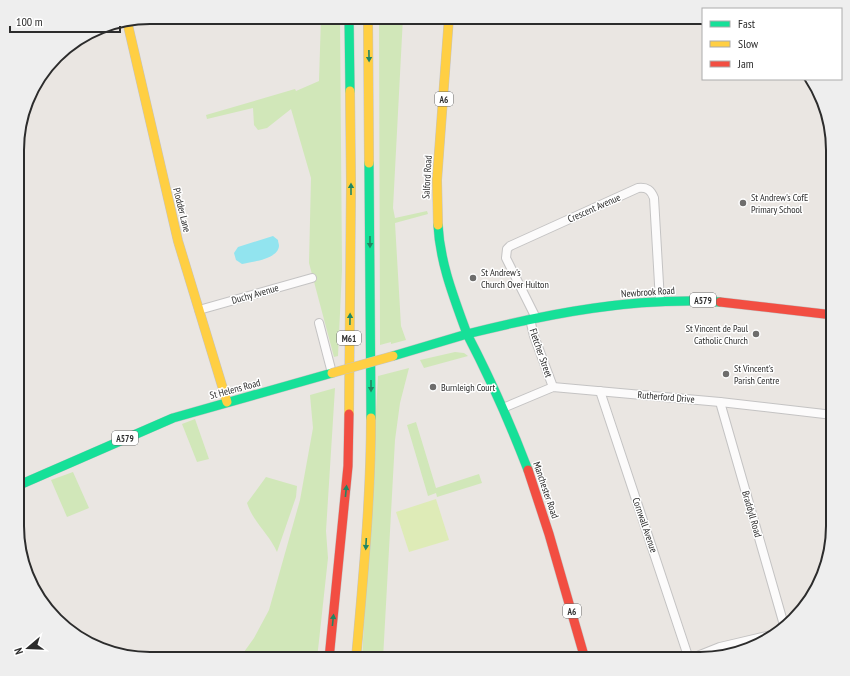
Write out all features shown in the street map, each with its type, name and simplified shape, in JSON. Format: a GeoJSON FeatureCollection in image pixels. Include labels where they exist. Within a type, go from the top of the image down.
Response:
{"type":"FeatureCollection","features":[{"type":"Feature","properties":{"kind":"main road","name":"M61"},"geometry":{"type":"LineString","coordinates":[[330,652],[348,466],[351,192],[348,24]]}},
{"type":"Feature","properties":{"kind":"main road","name":"M61"},"geometry":{"type":"LineString","coordinates":[[357,652],[365,560],[371,444],[368,24]]}},
{"type":"Feature","properties":{"kind":"main road","name":"Salford Road"},"geometry":{"type":"LineString","coordinates":[[449,24],[438,180],[437,208],[439,242],[446,275],[467,334]]}},
{"type":"Feature","properties":{"kind":"main road","name":"Plodder Lane"},"geometry":{"type":"LineString","coordinates":[[129,26],[166,195],[180,248],[227,402]]}},
{"type":"Feature","properties":{"kind":"main road","name":"Newbrook Road"},"geometry":{"type":"LineString","coordinates":[[467,334],[594,307],[660,301],[722,301],[826,315]]}},
{"type":"Feature","properties":{"kind":"main road","name":"St Helens Road"},"geometry":{"type":"LineString","coordinates":[[24,483],[178,417],[329,371],[393,356],[467,334]]}},
{"type":"Feature","properties":{"kind":"main road","name":"Manchester Road"},"geometry":{"type":"LineString","coordinates":[[467,334],[485,368],[503,408],[538,500],[564,583],[583,652]]}},
{"type":"Feature","properties":{"kind":"street","name":"Crescent Avenue"},"geometry":{"type":"LineString","coordinates":[[533,319],[506,258],[507,249],[510,246],[638,188],[649,189],[654,198],[660,301]]}},
{"type":"Feature","properties":{"kind":"street","name":"Duchy Avenue"},"geometry":{"type":"LineString","coordinates":[[199,310],[312,278]]}},
{"type":"Feature","properties":{"kind":"street","name":"Fletcher Street"},"geometry":{"type":"LineString","coordinates":[[533,319],[534,336],[553,387]]}},
{"type":"Feature","properties":{"kind":"street"},"geometry":{"type":"LineString","coordinates":[[319,323],[329,371]]}},
{"type":"Feature","properties":{"kind":"street","name":"Rutherford Drive"},"geometry":{"type":"LineString","coordinates":[[503,408],[553,387],[720,402],[826,414]]}},
{"type":"Feature","properties":{"kind":"street","name":"Cornwall Avenue"},"geometry":{"type":"LineString","coordinates":[[600,391],[688,652]]}},
{"type":"Feature","properties":{"kind":"street","name":"Braddyll Road"},"geometry":{"type":"LineString","coordinates":[[720,402],[783,621]]}},
{"type":"Feature","properties":{"kind":"street"},"geometry":{"type":"LineString","coordinates":[[709,651],[720,647],[757,638]]}},
{"type":"Feature","properties":{"kind":"green space"},"geometry":{"type":"Polygon","coordinates":[[[321,24],[340,24],[342,270],[338,356],[334,357],[309,263],[311,178],[291,109],[267,128],[258,130],[254,125],[253,108],[207,119],[206,115],[295,89],[296,91],[319,81],[321,24]]]}},
{"type":"Feature","properties":{"kind":"green space"},"geometry":{"type":"Polygon","coordinates":[[[379,24],[403,24],[393,208],[395,218],[427,211],[428,214],[395,223],[401,326],[406,340],[380,345],[379,24]]]}},
{"type":"Feature","properties":{"kind":"green space"},"geometry":{"type":"Polygon","coordinates":[[[455,352],[464,353],[468,356],[424,368],[420,360],[455,352]]]}},
{"type":"Feature","properties":{"kind":"green space"},"geometry":{"type":"Polygon","coordinates":[[[409,368],[400,403],[395,440],[383,652],[362,652],[378,376],[409,368]]]}},
{"type":"Feature","properties":{"kind":"green space"},"geometry":{"type":"Polygon","coordinates":[[[335,388],[326,531],[328,558],[318,652],[244,652],[254,638],[269,610],[300,500],[313,428],[310,395],[335,388]]]}},
{"type":"Feature","properties":{"kind":"green space"},"geometry":{"type":"Polygon","coordinates":[[[195,419],[209,459],[197,462],[182,424],[195,419]]]}},
{"type":"Feature","properties":{"kind":"green space"},"geometry":{"type":"Polygon","coordinates":[[[416,422],[436,488],[479,474],[482,483],[437,497],[436,493],[428,496],[407,425],[416,422]]]}},
{"type":"Feature","properties":{"kind":"green space"},"geometry":{"type":"Polygon","coordinates":[[[73,472],[89,508],[67,517],[51,480],[73,472]]]}},
{"type":"Feature","properties":{"kind":"green space"},"geometry":{"type":"Polygon","coordinates":[[[266,477],[297,486],[296,497],[277,552],[270,539],[253,516],[247,503],[266,477]]]}},
{"type":"Feature","properties":{"kind":"green space"},"geometry":{"type":"Polygon","coordinates":[[[436,499],[449,540],[409,552],[396,512],[436,499]]]}},
{"type":"Feature","properties":{"kind":"water"},"geometry":{"type":"Polygon","coordinates":[[[273,236],[278,240],[279,245],[278,250],[274,254],[258,261],[242,264],[236,260],[234,253],[238,247],[273,236]]]}},
{"type":"Feature","properties":{"kind":"traffic: fast"},"geometry":{"type":"LineString","coordinates":[[349,24],[350,91]]}},
{"type":"Feature","properties":{"kind":"traffic: fast"},"geometry":{"type":"LineString","coordinates":[[369,163],[371,418]]}},
{"type":"Feature","properties":{"kind":"traffic: fast"},"geometry":{"type":"LineString","coordinates":[[393,356],[467,334],[445,267],[439,239],[438,225]]}},
{"type":"Feature","properties":{"kind":"traffic: fast"},"geometry":{"type":"LineString","coordinates":[[528,470],[484,367],[467,334],[561,313],[624,304],[688,301],[720,302]]}},
{"type":"Feature","properties":{"kind":"traffic: fast"},"geometry":{"type":"LineString","coordinates":[[24,483],[173,418],[332,373]]}},
{"type":"Feature","properties":{"kind":"traffic: slow"},"geometry":{"type":"LineString","coordinates":[[368,24],[369,163]]}},
{"type":"Feature","properties":{"kind":"traffic: slow"},"geometry":{"type":"LineString","coordinates":[[438,225],[437,180],[448,24]]}},
{"type":"Feature","properties":{"kind":"traffic: slow"},"geometry":{"type":"LineString","coordinates":[[128,26],[178,241],[227,402]]}},
{"type":"Feature","properties":{"kind":"traffic: slow"},"geometry":{"type":"LineString","coordinates":[[349,414],[351,184],[350,91]]}},
{"type":"Feature","properties":{"kind":"traffic: slow"},"geometry":{"type":"LineString","coordinates":[[332,373],[393,356]]}},
{"type":"Feature","properties":{"kind":"traffic: slow"},"geometry":{"type":"LineString","coordinates":[[357,652],[368,508],[371,418]]}},
{"type":"Feature","properties":{"kind":"traffic: jam"},"geometry":{"type":"LineString","coordinates":[[720,302],[826,314]]}},
{"type":"Feature","properties":{"kind":"traffic: jam"},"geometry":{"type":"LineString","coordinates":[[330,652],[348,466],[349,414]]}},
{"type":"Feature","properties":{"kind":"traffic: jam"},"geometry":{"type":"LineString","coordinates":[[528,470],[549,534],[583,652]]}},
{"type":"Feature","properties":{"kind":"place","name":"St Andrew's CofE Primary School"},"geometry":{"type":"Point","coordinates":[743,203]}},
{"type":"Feature","properties":{"kind":"place","name":"St Andrew's Church Over Hulton"},"geometry":{"type":"Point","coordinates":[473,278]}},
{"type":"Feature","properties":{"kind":"place","name":"St Vincent de Paul Catholic Church"},"geometry":{"type":"Point","coordinates":[756,334]}},
{"type":"Feature","properties":{"kind":"place","name":"St Vincent's Parish Centre"},"geometry":{"type":"Point","coordinates":[726,374]}},
{"type":"Feature","properties":{"kind":"place","name":"Burnleigh Court"},"geometry":{"type":"Point","coordinates":[433,387]}}]}
